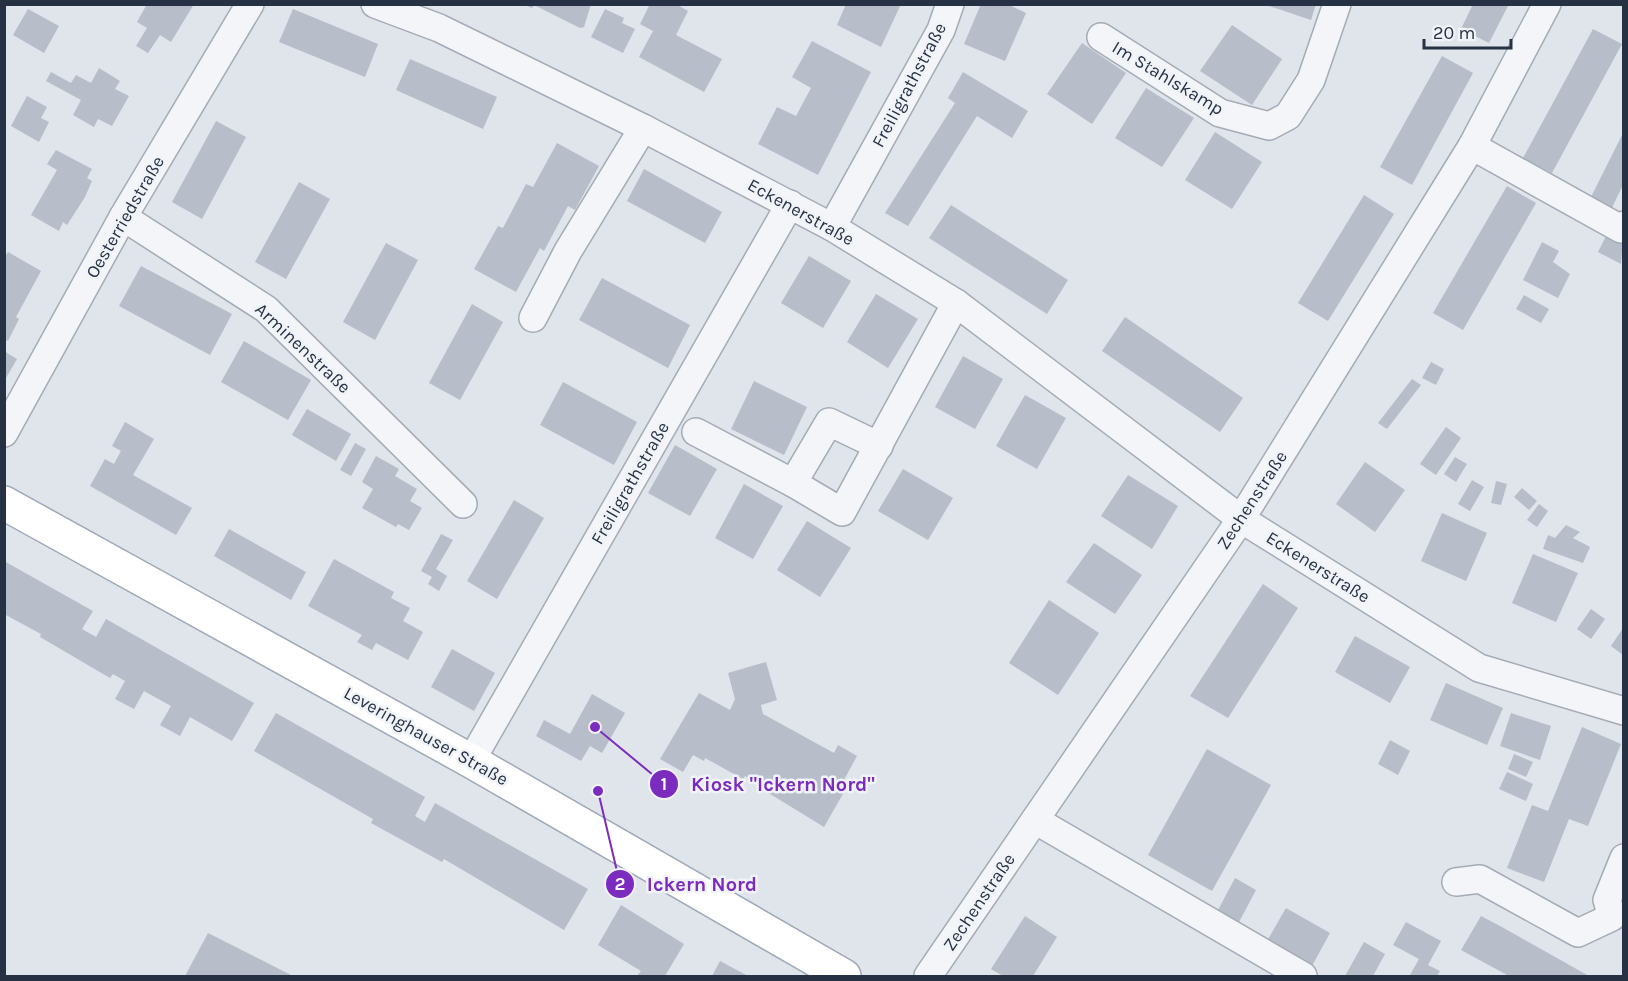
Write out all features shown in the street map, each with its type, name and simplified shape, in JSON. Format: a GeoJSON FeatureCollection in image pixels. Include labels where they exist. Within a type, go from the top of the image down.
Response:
{"type":"FeatureCollection","features":[{"type":"Feature","properties":{"kind":"main road","name":"Leveringhauser Straße"},"geometry":{"type":"LineString","coordinates":[[4,503],[471,761],[844,976]]}},
{"type":"Feature","properties":{"kind":"street","name":"Oesterriedstraße"},"geometry":{"type":"LineString","coordinates":[[4,433],[123,217],[250,4]]}},
{"type":"Feature","properties":{"kind":"street","name":"Eckenerstraße"},"geometry":{"type":"LineString","coordinates":[[375,4],[439,28],[643,128],[832,227],[956,303],[1241,519],[1479,668],[1623,711]]}},
{"type":"Feature","properties":{"kind":"street","name":"Freiligrathstraße"},"geometry":{"type":"LineString","coordinates":[[832,227],[940,30],[950,4]]}},
{"type":"Feature","properties":{"kind":"street","name":"Im Stahlskamp"},"geometry":{"type":"LineString","coordinates":[[1101,37],[1220,112],[1269,126],[1288,116],[1311,80],[1337,4]]}},
{"type":"Feature","properties":{"kind":"street","name":"Zechenstraße"},"geometry":{"type":"LineString","coordinates":[[928,976],[1241,519],[1472,146],[1547,4]]}},
{"type":"Feature","properties":{"kind":"street"},"geometry":{"type":"LineString","coordinates":[[533,318],[568,251],[643,128]]}},
{"type":"Feature","properties":{"kind":"street"},"geometry":{"type":"LineString","coordinates":[[1472,146],[1621,229],[1623,225]]}},
{"type":"Feature","properties":{"kind":"street","name":"Freiligrathstraße"},"geometry":{"type":"LineString","coordinates":[[471,761],[790,204]]}},
{"type":"Feature","properties":{"kind":"street","name":"Arminenstraße"},"geometry":{"type":"LineString","coordinates":[[123,217],[266,309],[463,504]]}},
{"type":"Feature","properties":{"kind":"street"},"geometry":{"type":"LineString","coordinates":[[696,432],[793,483],[842,512],[956,303]]}},
{"type":"Feature","properties":{"kind":"street"},"geometry":{"type":"LineString","coordinates":[[793,483],[829,422],[879,446]]}},
{"type":"Feature","properties":{"kind":"street"},"geometry":{"type":"LineString","coordinates":[[1035,820],[1303,976]]}},
{"type":"Feature","properties":{"kind":"street"},"geometry":{"type":"LineString","coordinates":[[1456,882],[1480,879],[1578,933],[1618,920],[1607,900],[1623,858]]}},
{"type":"Feature","properties":{"kind":"building"},"geometry":{"type":"Polygon","coordinates":[[[147,4],[194,4],[171,42],[160,35],[148,53],[136,46],[147,28],[137,22],[147,4]]]}},
{"type":"Feature","properties":{"kind":"building"},"geometry":{"type":"Polygon","coordinates":[[[523,4],[591,4],[584,27],[580,28],[534,5],[532,8],[523,4]]]}},
{"type":"Feature","properties":{"kind":"building"},"geometry":{"type":"Polygon","coordinates":[[[650,4],[676,4],[688,11],[676,35],[722,59],[704,92],[639,57],[653,31],[640,24],[650,4]]]}},
{"type":"Feature","properties":{"kind":"building"},"geometry":{"type":"Polygon","coordinates":[[[846,4],[901,4],[881,47],[837,25],[846,4]]]}},
{"type":"Feature","properties":{"kind":"building"},"geometry":{"type":"Polygon","coordinates":[[[981,4],[1007,4],[1026,13],[1005,61],[964,44],[981,4]]]}},
{"type":"Feature","properties":{"kind":"building"},"geometry":{"type":"Polygon","coordinates":[[[1263,4],[1316,4],[1311,20],[1263,4]]]}},
{"type":"Feature","properties":{"kind":"building"},"geometry":{"type":"Polygon","coordinates":[[[1473,4],[1509,4],[1489,43],[1461,29],[1473,4]]]}},
{"type":"Feature","properties":{"kind":"building"},"geometry":{"type":"Polygon","coordinates":[[[28,9],[59,26],[44,53],[13,35],[28,9]]]}},
{"type":"Feature","properties":{"kind":"building"},"geometry":{"type":"Polygon","coordinates":[[[293,9],[378,44],[365,77],[279,42],[293,9]]]}},
{"type":"Feature","properties":{"kind":"building"},"geometry":{"type":"Polygon","coordinates":[[[605,9],[624,18],[622,23],[635,29],[623,53],[591,37],[605,9]]]}},
{"type":"Feature","properties":{"kind":"building"},"geometry":{"type":"Polygon","coordinates":[[[1232,25],[1282,59],[1252,105],[1200,71],[1232,25]]]}},
{"type":"Feature","properties":{"kind":"building"},"geometry":{"type":"Polygon","coordinates":[[[1593,29],[1622,44],[1552,173],[1523,158],[1593,29]]]}},
{"type":"Feature","properties":{"kind":"building"},"geometry":{"type":"Polygon","coordinates":[[[812,41],[871,72],[818,175],[758,144],[777,107],[796,116],[811,88],[792,77],[812,41]]]}},
{"type":"Feature","properties":{"kind":"building"},"geometry":{"type":"Polygon","coordinates":[[[1082,43],[1126,73],[1092,124],[1047,94],[1082,43]]]}},
{"type":"Feature","properties":{"kind":"building"},"geometry":{"type":"Polygon","coordinates":[[[1442,56],[1473,73],[1412,185],[1380,167],[1442,56]]]}},
{"type":"Feature","properties":{"kind":"building"},"geometry":{"type":"Polygon","coordinates":[[[410,59],[497,97],[483,129],[396,90],[410,59]]]}},
{"type":"Feature","properties":{"kind":"building"},"geometry":{"type":"Polygon","coordinates":[[[99,68],[120,81],[115,89],[129,96],[112,126],[98,119],[94,127],[73,115],[81,100],[46,81],[51,72],[71,83],[76,75],[91,83],[99,68]]]}},
{"type":"Feature","properties":{"kind":"building"},"geometry":{"type":"Polygon","coordinates":[[[963,72],[1028,111],[1012,138],[977,116],[908,226],[885,213],[955,103],[948,98],[963,72]]]}},
{"type":"Feature","properties":{"kind":"building"},"geometry":{"type":"Polygon","coordinates":[[[1146,88],[1194,118],[1162,167],[1115,138],[1146,88]]]}},
{"type":"Feature","properties":{"kind":"building"},"geometry":{"type":"Polygon","coordinates":[[[27,96],[47,107],[41,118],[49,122],[39,142],[11,126],[27,96]]]}},
{"type":"Feature","properties":{"kind":"building"},"geometry":{"type":"Polygon","coordinates":[[[216,121],[246,137],[202,219],[172,202],[216,121]]]}},
{"type":"Feature","properties":{"kind":"building"},"geometry":{"type":"Polygon","coordinates":[[[1215,132],[1262,162],[1232,209],[1185,180],[1215,132]]]}},
{"type":"Feature","properties":{"kind":"building"},"geometry":{"type":"Polygon","coordinates":[[[1623,133],[1623,185],[1607,218],[1586,207],[1623,133]]]}},
{"type":"Feature","properties":{"kind":"building"},"geometry":{"type":"Polygon","coordinates":[[[557,143],[599,166],[575,210],[568,206],[544,251],[540,248],[516,292],[474,269],[498,226],[503,228],[526,184],[533,187],[557,143]]]}},
{"type":"Feature","properties":{"kind":"building"},"geometry":{"type":"Polygon","coordinates":[[[56,150],[92,169],[87,178],[92,181],[85,197],[67,225],[63,222],[59,231],[31,215],[57,170],[47,164],[56,150]]]}},
{"type":"Feature","properties":{"kind":"building"},"geometry":{"type":"Polygon","coordinates":[[[644,169],[722,212],[705,243],[627,201],[644,169]]]}},
{"type":"Feature","properties":{"kind":"building"},"geometry":{"type":"Polygon","coordinates":[[[299,182],[330,199],[286,279],[255,262],[299,182]]]}},
{"type":"Feature","properties":{"kind":"building"},"geometry":{"type":"Polygon","coordinates":[[[1507,186],[1536,203],[1463,330],[1433,313],[1507,186]]]}},
{"type":"Feature","properties":{"kind":"building"},"geometry":{"type":"Polygon","coordinates":[[[1364,195],[1394,214],[1328,321],[1298,303],[1364,195]]]}},
{"type":"Feature","properties":{"kind":"building"},"geometry":{"type":"Polygon","coordinates":[[[951,205],[1068,280],[1047,314],[929,238],[951,205]]]}},
{"type":"Feature","properties":{"kind":"building"},"geometry":{"type":"Polygon","coordinates":[[[1608,232],[1623,240],[1621,264],[1598,252],[1608,232]]]}},
{"type":"Feature","properties":{"kind":"building"},"geometry":{"type":"Polygon","coordinates":[[[1542,242],[1559,251],[1553,262],[1570,274],[1558,298],[1523,280],[1542,242]]]}},
{"type":"Feature","properties":{"kind":"building"},"geometry":{"type":"Polygon","coordinates":[[[386,243],[418,260],[375,340],[343,322],[386,243]]]}},
{"type":"Feature","properties":{"kind":"building"},"geometry":{"type":"Polygon","coordinates":[[[8,252],[41,271],[16,317],[19,319],[8,341],[4,339],[4,258],[8,252]]]}},
{"type":"Feature","properties":{"kind":"building"},"geometry":{"type":"Polygon","coordinates":[[[809,256],[851,281],[823,328],[781,303],[809,256]]]}},
{"type":"Feature","properties":{"kind":"building"},"geometry":{"type":"Polygon","coordinates":[[[141,266],[232,314],[210,355],[119,306],[141,266]]]}},
{"type":"Feature","properties":{"kind":"building"},"geometry":{"type":"Polygon","coordinates":[[[602,278],[690,325],[668,368],[579,320],[602,278]]]}},
{"type":"Feature","properties":{"kind":"building"},"geometry":{"type":"Polygon","coordinates":[[[876,294],[918,319],[888,368],[847,342],[876,294]]]}},
{"type":"Feature","properties":{"kind":"building"},"geometry":{"type":"Polygon","coordinates":[[[1524,295],[1549,309],[1541,323],[1516,309],[1524,295]]]}},
{"type":"Feature","properties":{"kind":"building"},"geometry":{"type":"Polygon","coordinates":[[[472,304],[503,322],[460,400],[429,383],[472,304]]]}},
{"type":"Feature","properties":{"kind":"building"},"geometry":{"type":"Polygon","coordinates":[[[1125,317],[1243,398],[1220,432],[1102,351],[1125,317]]]}},
{"type":"Feature","properties":{"kind":"building"},"geometry":{"type":"Polygon","coordinates":[[[244,341],[311,380],[288,420],[221,382],[244,341]]]}},
{"type":"Feature","properties":{"kind":"building"},"geometry":{"type":"Polygon","coordinates":[[[4,351],[17,359],[6,378],[4,376],[4,351]]]}},
{"type":"Feature","properties":{"kind":"building"},"geometry":{"type":"Polygon","coordinates":[[[963,356],[1003,379],[975,429],[935,407],[963,356]]]}},
{"type":"Feature","properties":{"kind":"building"},"geometry":{"type":"Polygon","coordinates":[[[1431,362],[1444,369],[1436,385],[1422,378],[1431,362]]]}},
{"type":"Feature","properties":{"kind":"building"},"geometry":{"type":"Polygon","coordinates":[[[1412,379],[1421,385],[1387,429],[1378,423],[1412,379]]]}},
{"type":"Feature","properties":{"kind":"building"},"geometry":{"type":"Polygon","coordinates":[[[754,381],[807,407],[784,455],[731,429],[754,381]]]}},
{"type":"Feature","properties":{"kind":"building"},"geometry":{"type":"Polygon","coordinates":[[[563,382],[637,422],[614,465],[540,425],[563,382]]]}},
{"type":"Feature","properties":{"kind":"building"},"geometry":{"type":"Polygon","coordinates":[[[1025,395],[1066,418],[1037,469],[996,446],[1025,395]]]}},
{"type":"Feature","properties":{"kind":"building"},"geometry":{"type":"Polygon","coordinates":[[[307,409],[351,434],[336,461],[292,435],[307,409]]]}},
{"type":"Feature","properties":{"kind":"building"},"geometry":{"type":"Polygon","coordinates":[[[125,422],[154,439],[133,475],[192,508],[176,535],[90,486],[105,459],[114,464],[121,451],[112,446],[125,422]]]}},
{"type":"Feature","properties":{"kind":"building"},"geometry":{"type":"Polygon","coordinates":[[[1446,427],[1461,438],[1436,475],[1420,464],[1446,427]]]}},
{"type":"Feature","properties":{"kind":"building"},"geometry":{"type":"Polygon","coordinates":[[[355,443],[366,449],[351,476],[340,470],[355,443]]]}},
{"type":"Feature","properties":{"kind":"building"},"geometry":{"type":"Polygon","coordinates":[[[675,445],[717,469],[690,516],[648,493],[675,445]]]}},
{"type":"Feature","properties":{"kind":"building"},"geometry":{"type":"Polygon","coordinates":[[[376,456],[399,469],[395,476],[417,489],[410,501],[422,508],[409,530],[398,524],[396,527],[362,508],[373,489],[362,482],[376,456]]]}},
{"type":"Feature","properties":{"kind":"building"},"geometry":{"type":"Polygon","coordinates":[[[1455,457],[1467,464],[1456,482],[1444,474],[1455,457]]]}},
{"type":"Feature","properties":{"kind":"building"},"geometry":{"type":"Polygon","coordinates":[[[1365,462],[1405,490],[1375,532],[1336,504],[1365,462]]]}},
{"type":"Feature","properties":{"kind":"building"},"geometry":{"type":"Polygon","coordinates":[[[903,469],[953,498],[928,540],[878,511],[903,469]]]}},
{"type":"Feature","properties":{"kind":"building"},"geometry":{"type":"Polygon","coordinates":[[[1128,475],[1178,506],[1152,549],[1101,516],[1128,475]]]}},
{"type":"Feature","properties":{"kind":"building"},"geometry":{"type":"Polygon","coordinates":[[[1472,480],[1484,487],[1470,511],[1458,504],[1472,480]]]}},
{"type":"Feature","properties":{"kind":"building"},"geometry":{"type":"Polygon","coordinates":[[[1496,481],[1507,484],[1501,505],[1491,503],[1496,481]]]}},
{"type":"Feature","properties":{"kind":"building"},"geometry":{"type":"Polygon","coordinates":[[[744,484],[783,506],[753,559],[715,538],[744,484]]]}},
{"type":"Feature","properties":{"kind":"building"},"geometry":{"type":"Polygon","coordinates":[[[1522,488],[1537,501],[1529,510],[1514,497],[1522,488]]]}},
{"type":"Feature","properties":{"kind":"building"},"geometry":{"type":"Polygon","coordinates":[[[514,500],[544,518],[497,599],[467,581],[514,500]]]}},
{"type":"Feature","properties":{"kind":"building"},"geometry":{"type":"Polygon","coordinates":[[[1539,504],[1548,511],[1537,527],[1527,520],[1539,504]]]}},
{"type":"Feature","properties":{"kind":"building"},"geometry":{"type":"Polygon","coordinates":[[[1442,513],[1487,533],[1466,581],[1421,561],[1442,513]]]}},
{"type":"Feature","properties":{"kind":"building"},"geometry":{"type":"Polygon","coordinates":[[[807,521],[851,548],[820,597],[777,570],[807,521]]]}},
{"type":"Feature","properties":{"kind":"building"},"geometry":{"type":"Polygon","coordinates":[[[1566,525],[1580,532],[1573,538],[1590,547],[1583,563],[1543,549],[1548,535],[1555,538],[1566,525]]]}},
{"type":"Feature","properties":{"kind":"building"},"geometry":{"type":"Polygon","coordinates":[[[229,529],[306,572],[291,600],[214,556],[229,529]]]}},
{"type":"Feature","properties":{"kind":"building"},"geometry":{"type":"Polygon","coordinates":[[[441,534],[453,540],[436,569],[447,576],[439,591],[428,584],[432,577],[421,571],[441,534]]]}},
{"type":"Feature","properties":{"kind":"building"},"geometry":{"type":"Polygon","coordinates":[[[1094,543],[1142,575],[1115,614],[1066,582],[1094,543]]]}},
{"type":"Feature","properties":{"kind":"building"},"geometry":{"type":"Polygon","coordinates":[[[1533,554],[1578,573],[1556,622],[1512,603],[1533,554]]]}},
{"type":"Feature","properties":{"kind":"building"},"geometry":{"type":"Polygon","coordinates":[[[334,559],[394,592],[391,598],[410,608],[403,621],[423,632],[408,660],[376,643],[372,650],[357,642],[362,635],[308,606],[334,559]]]}},
{"type":"Feature","properties":{"kind":"building"},"geometry":{"type":"Polygon","coordinates":[[[4,561],[93,611],[82,629],[96,637],[106,619],[254,703],[232,741],[190,717],[180,736],[160,725],[171,706],[144,691],[134,709],[115,699],[125,681],[113,674],[110,678],[40,637],[41,634],[4,614],[4,561]]]}},
{"type":"Feature","properties":{"kind":"building"},"geometry":{"type":"Polygon","coordinates":[[[1263,584],[1298,608],[1228,718],[1190,696],[1263,584]]]}},
{"type":"Feature","properties":{"kind":"building"},"geometry":{"type":"Polygon","coordinates":[[[1049,600],[1099,633],[1058,695],[1009,663],[1049,600]]]}},
{"type":"Feature","properties":{"kind":"building"},"geometry":{"type":"Polygon","coordinates":[[[1591,609],[1605,619],[1591,639],[1577,629],[1591,609]]]}},
{"type":"Feature","properties":{"kind":"building"},"geometry":{"type":"Polygon","coordinates":[[[1623,628],[1623,655],[1611,646],[1623,628]]]}},
{"type":"Feature","properties":{"kind":"building"},"geometry":{"type":"Polygon","coordinates":[[[1355,636],[1410,667],[1390,703],[1335,672],[1355,636]]]}},
{"type":"Feature","properties":{"kind":"building"},"geometry":{"type":"Polygon","coordinates":[[[452,649],[495,673],[474,711],[431,687],[452,649]]]}},
{"type":"Feature","properties":{"kind":"building"},"geometry":{"type":"Polygon","coordinates":[[[766,662],[777,700],[761,705],[763,714],[834,753],[838,745],[857,756],[839,789],[844,792],[824,827],[762,789],[764,786],[745,776],[743,779],[705,758],[704,761],[693,755],[683,772],[660,759],[699,693],[730,710],[735,699],[728,673],[766,662]]]}},
{"type":"Feature","properties":{"kind":"building"},"geometry":{"type":"Polygon","coordinates":[[[1446,683],[1503,708],[1487,745],[1430,720],[1446,683]]]}},
{"type":"Feature","properties":{"kind":"building"},"geometry":{"type":"Polygon","coordinates":[[[592,694],[625,713],[602,753],[590,746],[581,761],[536,736],[544,720],[570,734],[592,694]]]}},
{"type":"Feature","properties":{"kind":"building"},"geometry":{"type":"Polygon","coordinates":[[[276,713],[425,797],[415,816],[425,822],[435,803],[588,889],[564,930],[444,859],[442,862],[371,823],[373,819],[254,751],[276,713]]]}},
{"type":"Feature","properties":{"kind":"building"},"geometry":{"type":"Polygon","coordinates":[[[1511,713],[1551,726],[1540,760],[1500,746],[1511,713]]]}},
{"type":"Feature","properties":{"kind":"building"},"geometry":{"type":"Polygon","coordinates":[[[1582,727],[1621,744],[1588,826],[1569,819],[1544,882],[1507,868],[1532,805],[1548,811],[1582,727]]]}},
{"type":"Feature","properties":{"kind":"building"},"geometry":{"type":"Polygon","coordinates":[[[1390,740],[1410,751],[1398,775],[1378,764],[1390,740]]]}},
{"type":"Feature","properties":{"kind":"building"},"geometry":{"type":"Polygon","coordinates":[[[1207,749],[1271,785],[1212,891],[1148,855],[1207,749]]]}},
{"type":"Feature","properties":{"kind":"building"},"geometry":{"type":"Polygon","coordinates":[[[1514,754],[1533,762],[1526,777],[1508,769],[1514,754]]]}},
{"type":"Feature","properties":{"kind":"building"},"geometry":{"type":"Polygon","coordinates":[[[1507,772],[1533,784],[1526,801],[1499,789],[1507,772]]]}},
{"type":"Feature","properties":{"kind":"building"},"geometry":{"type":"Polygon","coordinates":[[[1235,878],[1256,890],[1238,924],[1217,912],[1235,878]]]}},
{"type":"Feature","properties":{"kind":"building"},"geometry":{"type":"Polygon","coordinates":[[[621,905],[684,944],[665,976],[637,976],[641,971],[598,945],[621,905]]]}},
{"type":"Feature","properties":{"kind":"building"},"geometry":{"type":"Polygon","coordinates":[[[1286,908],[1330,933],[1312,966],[1267,941],[1286,908]]]}},
{"type":"Feature","properties":{"kind":"building"},"geometry":{"type":"Polygon","coordinates":[[[1025,916],[1057,937],[1033,976],[1003,976],[991,969],[1025,916]]]}},
{"type":"Feature","properties":{"kind":"building"},"geometry":{"type":"Polygon","coordinates":[[[1481,916],[1589,976],[1509,976],[1461,950],[1481,916]]]}},
{"type":"Feature","properties":{"kind":"building"},"geometry":{"type":"Polygon","coordinates":[[[1406,922],[1441,941],[1428,965],[1440,971],[1437,976],[1410,975],[1419,959],[1393,945],[1406,922]]]}},
{"type":"Feature","properties":{"kind":"building"},"geometry":{"type":"Polygon","coordinates":[[[208,933],[293,976],[185,976],[208,933]]]}},
{"type":"Feature","properties":{"kind":"building"},"geometry":{"type":"Polygon","coordinates":[[[1364,942],[1385,954],[1373,976],[1345,976],[1364,942]]]}},
{"type":"Feature","properties":{"kind":"building"},"geometry":{"type":"Polygon","coordinates":[[[720,961],[748,976],[712,976],[720,961]]]}},
{"type":"Feature","properties":{"kind":"place","name":"Kiosk \"Ickern Nord\""},"geometry":{"type":"Point","coordinates":[595,727]}},
{"type":"Feature","properties":{"kind":"place","name":"Ickern Nord"},"geometry":{"type":"Point","coordinates":[598,791]}}]}
